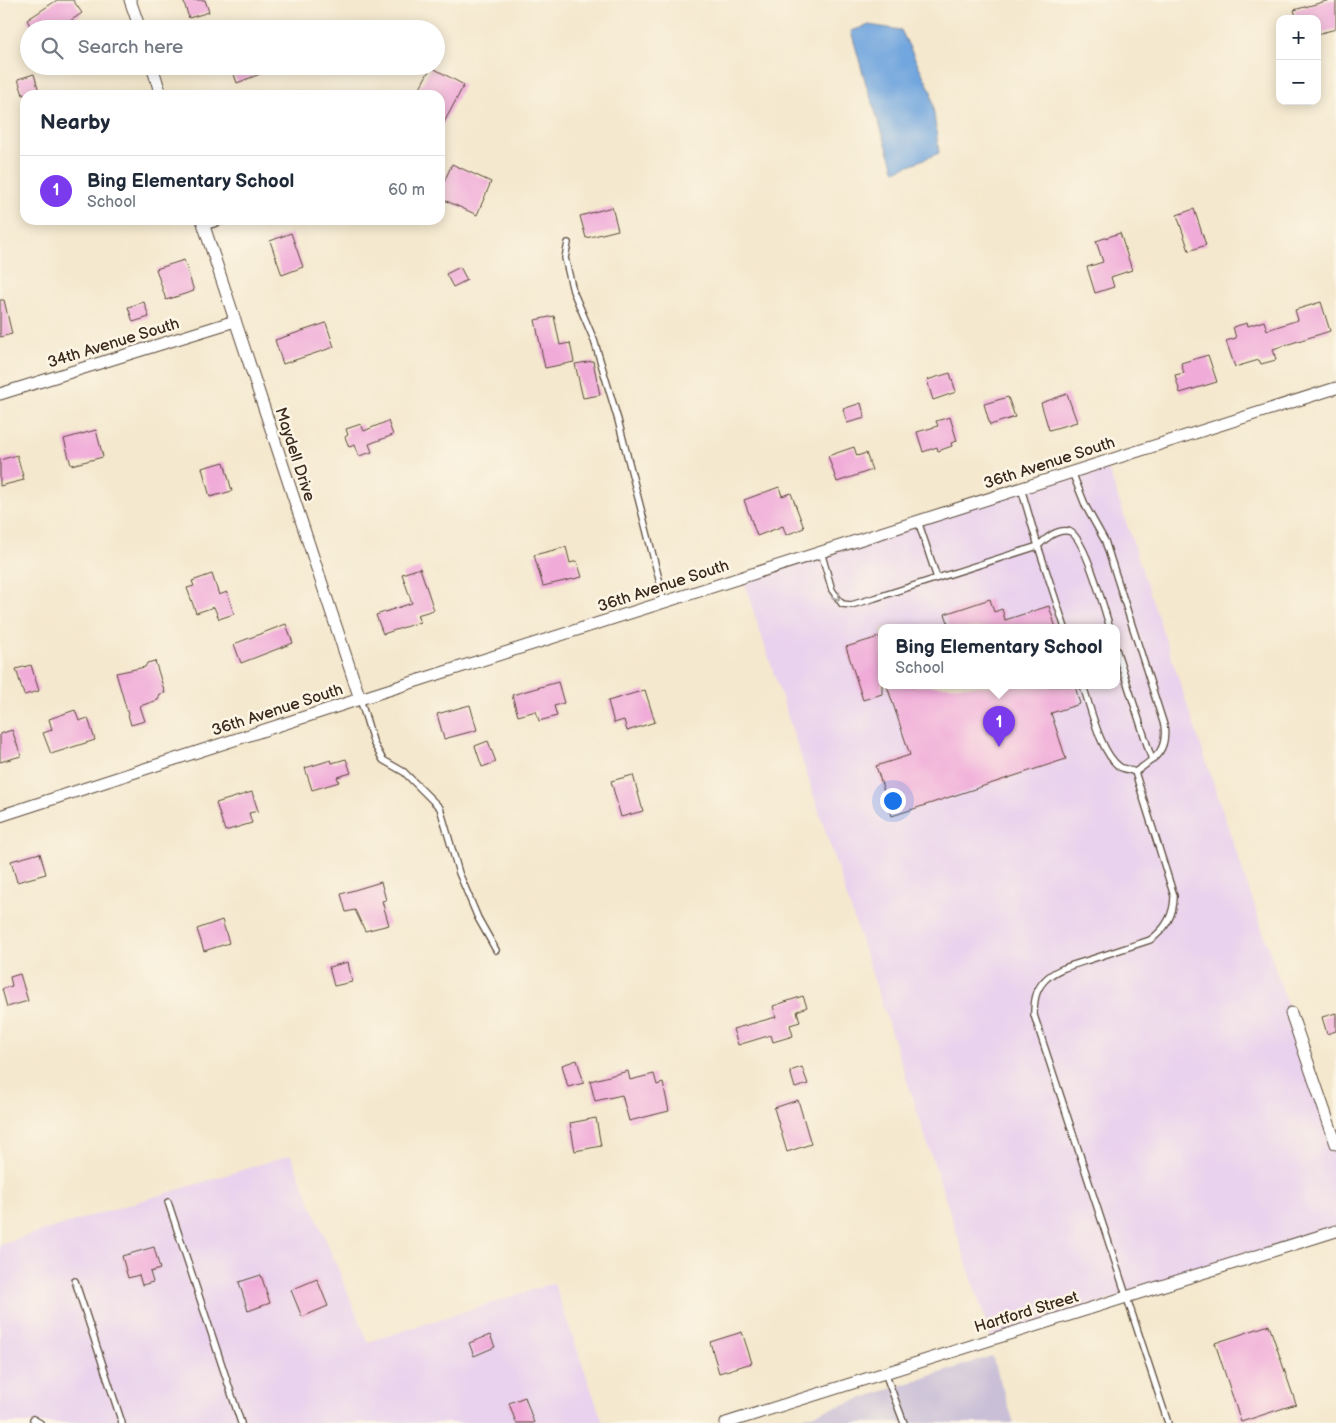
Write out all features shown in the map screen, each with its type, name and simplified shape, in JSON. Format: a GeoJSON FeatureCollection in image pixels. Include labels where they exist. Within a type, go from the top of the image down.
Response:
{"type":"FeatureCollection","features":[{"type":"Feature","properties":{"kind":"street"},"geometry":{"type":"LineString","coordinates":[[130,0],[137,20]]}},
{"type":"Feature","properties":{"kind":"street"},"geometry":{"type":"LineString","coordinates":[[155,75],[159,90]]}},
{"type":"Feature","properties":{"kind":"street","name":"Maydell Drive"},"geometry":{"type":"LineString","coordinates":[[203,225],[360,699]]}},
{"type":"Feature","properties":{"kind":"street","name":"34th Avenue South"},"geometry":{"type":"LineString","coordinates":[[0,394],[235,321]]}},
{"type":"Feature","properties":{"kind":"street","name":"36th Avenue South"},"geometry":{"type":"LineString","coordinates":[[0,816],[360,699],[1336,388]]}},
{"type":"Feature","properties":{"kind":"street"},"geometry":{"type":"LineString","coordinates":[[1291,1013],[1336,1144]]}},
{"type":"Feature","properties":{"kind":"street","name":"Hartford Street"},"geometry":{"type":"LineString","coordinates":[[726,1423],[1336,1231]]}},
{"type":"Feature","properties":{"kind":"lane"},"geometry":{"type":"LineString","coordinates":[[568,243],[565,258],[573,290],[594,340],[618,420],[660,583],[663,602]]}},
{"type":"Feature","properties":{"kind":"lane"},"geometry":{"type":"LineString","coordinates":[[1072,472],[1086,507],[1105,541],[1162,718],[1166,737],[1162,749],[1152,760],[1135,772]]}},
{"type":"Feature","properties":{"kind":"lane"},"geometry":{"type":"LineString","coordinates":[[1021,488],[1064,624]]}},
{"type":"Feature","properties":{"kind":"lane"},"geometry":{"type":"LineString","coordinates":[[918,521],[937,578]]}},
{"type":"Feature","properties":{"kind":"lane"},"geometry":{"type":"LineString","coordinates":[[821,552],[836,598],[842,604],[851,604],[1038,546],[1056,533],[1069,531],[1076,535],[1085,552],[1109,624]]}},
{"type":"Feature","properties":{"kind":"lane"},"geometry":{"type":"LineString","coordinates":[[1120,661],[1152,760]]}},
{"type":"Feature","properties":{"kind":"lane"},"geometry":{"type":"LineString","coordinates":[[1084,689],[1110,757],[1120,767],[1135,772]]}},
{"type":"Feature","properties":{"kind":"lane"},"geometry":{"type":"LineString","coordinates":[[360,699],[374,744],[384,760],[404,772],[440,808],[459,873],[478,918],[496,950]]}},
{"type":"Feature","properties":{"kind":"lane"},"geometry":{"type":"LineString","coordinates":[[1135,772],[1174,896],[1174,907],[1169,921],[1160,934],[1150,940],[1053,973],[1044,980],[1037,990],[1034,1016],[1168,1423]]}},
{"type":"Feature","properties":{"kind":"lane"},"geometry":{"type":"LineString","coordinates":[[168,1202],[241,1423]]}},
{"type":"Feature","properties":{"kind":"lane"},"geometry":{"type":"LineString","coordinates":[[75,1280],[122,1423]]}},
{"type":"Feature","properties":{"kind":"lane"},"geometry":{"type":"LineString","coordinates":[[885,1373],[904,1423]]}},
{"type":"Feature","properties":{"kind":"lane"},"geometry":{"type":"LineString","coordinates":[[33,1419],[40,1423]]}},
{"type":"Feature","properties":{"kind":"shaded area"},"geometry":{"type":"Polygon","coordinates":[[[1105,459],[1336,1150],[1336,1229],[991,1338],[742,576],[1105,459]]]}},
{"type":"Feature","properties":{"kind":"shaded area"},"geometry":{"type":"Polygon","coordinates":[[[291,1155],[368,1342],[554,1283],[603,1423],[0,1423],[0,1244],[291,1155]]]}},
{"type":"Feature","properties":{"kind":"shaded area"},"geometry":{"type":"Polygon","coordinates":[[[992,1356],[1014,1423],[786,1423],[992,1356]]]}},
{"type":"Feature","properties":{"kind":"water"},"geometry":{"type":"Polygon","coordinates":[[[869,25],[901,30],[931,91],[939,153],[895,171],[866,84],[851,31],[869,25]]]}},
{"type":"Feature","properties":{"kind":"building"},"geometry":{"type":"Polygon","coordinates":[[[57,0],[73,0],[82,13],[72,20],[27,20],[57,0]]]}},
{"type":"Feature","properties":{"kind":"building"},"geometry":{"type":"Polygon","coordinates":[[[183,0],[205,0],[209,12],[189,18],[183,0]]]}},
{"type":"Feature","properties":{"kind":"building"},"geometry":{"type":"Polygon","coordinates":[[[1336,0],[1336,29],[1321,33],[1321,15],[1296,15],[1294,10],[1336,0]]]}},
{"type":"Feature","properties":{"kind":"building"},"geometry":{"type":"Polygon","coordinates":[[[34,75],[39,90],[21,90],[18,79],[34,75]]]}},
{"type":"Feature","properties":{"kind":"building"},"geometry":{"type":"Polygon","coordinates":[[[234,75],[257,75],[237,83],[234,75]]]}},
{"type":"Feature","properties":{"kind":"building"},"geometry":{"type":"Polygon","coordinates":[[[427,75],[445,75],[464,85],[445,121],[445,90],[419,90],[427,75]]]}},
{"type":"Feature","properties":{"kind":"building"},"geometry":{"type":"Polygon","coordinates":[[[452,164],[491,182],[477,215],[445,200],[445,180],[452,164]]]}},
{"type":"Feature","properties":{"kind":"building"},"geometry":{"type":"Polygon","coordinates":[[[612,207],[618,230],[586,238],[580,216],[612,207]]]}},
{"type":"Feature","properties":{"kind":"building"},"geometry":{"type":"Polygon","coordinates":[[[1194,209],[1206,245],[1189,251],[1177,215],[1194,209]]]}},
{"type":"Feature","properties":{"kind":"building"},"geometry":{"type":"Polygon","coordinates":[[[291,233],[303,267],[282,275],[270,241],[291,233]]]}},
{"type":"Feature","properties":{"kind":"building"},"geometry":{"type":"Polygon","coordinates":[[[1120,233],[1132,270],[1111,277],[1114,287],[1095,293],[1087,267],[1103,262],[1096,241],[1120,233]]]}},
{"type":"Feature","properties":{"kind":"building"},"geometry":{"type":"Polygon","coordinates":[[[184,260],[194,291],[166,300],[156,269],[184,260]]]}},
{"type":"Feature","properties":{"kind":"building"},"geometry":{"type":"Polygon","coordinates":[[[460,267],[467,280],[453,287],[446,274],[460,267]]]}},
{"type":"Feature","properties":{"kind":"building"},"geometry":{"type":"Polygon","coordinates":[[[0,300],[4,300],[12,334],[0,337],[0,300]]]}},
{"type":"Feature","properties":{"kind":"building"},"geometry":{"type":"Polygon","coordinates":[[[144,302],[149,317],[133,322],[128,307],[144,302]]]}},
{"type":"Feature","properties":{"kind":"building"},"geometry":{"type":"Polygon","coordinates":[[[1321,302],[1330,331],[1273,349],[1276,360],[1261,364],[1259,360],[1235,367],[1226,341],[1236,338],[1233,327],[1247,323],[1248,326],[1264,321],[1267,330],[1298,320],[1295,310],[1321,302]]]}},
{"type":"Feature","properties":{"kind":"building"},"geometry":{"type":"Polygon","coordinates":[[[554,316],[560,345],[570,343],[574,362],[545,368],[535,320],[554,316]]]}},
{"type":"Feature","properties":{"kind":"building"},"geometry":{"type":"Polygon","coordinates":[[[326,323],[334,347],[283,364],[275,340],[326,323]]]}},
{"type":"Feature","properties":{"kind":"building"},"geometry":{"type":"Polygon","coordinates":[[[1208,355],[1217,382],[1180,393],[1175,375],[1184,373],[1181,363],[1208,355]]]}},
{"type":"Feature","properties":{"kind":"building"},"geometry":{"type":"Polygon","coordinates":[[[593,361],[600,395],[583,398],[575,364],[593,361]]]}},
{"type":"Feature","properties":{"kind":"building"},"geometry":{"type":"Polygon","coordinates":[[[950,373],[956,392],[933,400],[927,380],[950,373]]]}},
{"type":"Feature","properties":{"kind":"building"},"geometry":{"type":"Polygon","coordinates":[[[1067,394],[1077,422],[1049,430],[1041,403],[1067,394]]]}},
{"type":"Feature","properties":{"kind":"building"},"geometry":{"type":"Polygon","coordinates":[[[1008,397],[1015,417],[990,425],[984,404],[1008,397]]]}},
{"type":"Feature","properties":{"kind":"building"},"geometry":{"type":"Polygon","coordinates":[[[861,403],[865,418],[847,423],[843,409],[861,403]]]}},
{"type":"Feature","properties":{"kind":"building"},"geometry":{"type":"Polygon","coordinates":[[[950,417],[957,441],[951,443],[952,446],[938,451],[937,447],[923,452],[917,432],[938,426],[936,421],[950,417]]]}},
{"type":"Feature","properties":{"kind":"building"},"geometry":{"type":"Polygon","coordinates":[[[388,421],[393,435],[369,444],[372,452],[359,456],[355,445],[349,447],[345,437],[348,435],[346,429],[361,424],[364,431],[388,421]]]}},
{"type":"Feature","properties":{"kind":"building"},"geometry":{"type":"Polygon","coordinates":[[[96,430],[103,457],[71,465],[64,439],[96,430]]]}},
{"type":"Feature","properties":{"kind":"building"},"geometry":{"type":"Polygon","coordinates":[[[854,447],[857,456],[866,453],[872,470],[837,482],[828,456],[854,447]]]}},
{"type":"Feature","properties":{"kind":"building"},"geometry":{"type":"Polygon","coordinates":[[[17,455],[24,480],[0,486],[0,460],[17,455]]]}},
{"type":"Feature","properties":{"kind":"building"},"geometry":{"type":"Polygon","coordinates":[[[224,462],[232,491],[210,497],[202,468],[224,462]]]}},
{"type":"Feature","properties":{"kind":"building"},"geometry":{"type":"Polygon","coordinates":[[[779,487],[782,496],[791,493],[804,528],[786,535],[783,526],[757,536],[744,500],[779,487]]]}},
{"type":"Feature","properties":{"kind":"building"},"geometry":{"type":"Polygon","coordinates":[[[566,547],[570,563],[577,561],[582,577],[543,586],[534,555],[566,547]]]}},
{"type":"Feature","properties":{"kind":"building"},"geometry":{"type":"Polygon","coordinates":[[[420,568],[434,610],[417,615],[420,622],[383,634],[376,615],[412,603],[402,574],[420,568]]]}},
{"type":"Feature","properties":{"kind":"building"},"geometry":{"type":"Polygon","coordinates":[[[212,574],[219,595],[227,592],[234,614],[219,619],[214,607],[196,613],[187,588],[194,586],[192,581],[212,574]]]}},
{"type":"Feature","properties":{"kind":"building"},"geometry":{"type":"Polygon","coordinates":[[[990,599],[994,612],[1002,609],[1005,620],[1049,606],[1055,624],[949,624],[945,614],[990,599]]]}},
{"type":"Feature","properties":{"kind":"building"},"geometry":{"type":"Polygon","coordinates":[[[286,624],[293,643],[241,663],[234,644],[286,624]]]}},
{"type":"Feature","properties":{"kind":"building"},"geometry":{"type":"Polygon","coordinates":[[[878,637],[878,689],[882,689],[882,694],[863,700],[846,647],[878,637]]]}},
{"type":"Feature","properties":{"kind":"building"},"geometry":{"type":"Polygon","coordinates":[[[155,661],[165,693],[160,694],[158,700],[140,706],[145,721],[131,725],[116,673],[145,667],[147,663],[155,661]]]}},
{"type":"Feature","properties":{"kind":"building"},"geometry":{"type":"Polygon","coordinates":[[[31,665],[39,691],[24,695],[16,669],[31,665]]]}},
{"type":"Feature","properties":{"kind":"building"},"geometry":{"type":"Polygon","coordinates":[[[558,682],[564,703],[554,706],[557,716],[539,721],[536,711],[518,716],[512,695],[558,682]]]}},
{"type":"Feature","properties":{"kind":"building"},"geometry":{"type":"Polygon","coordinates":[[[888,689],[1076,689],[1080,704],[1051,713],[1066,759],[892,816],[876,766],[910,755],[888,689]]]}},
{"type":"Feature","properties":{"kind":"building"},"geometry":{"type":"Polygon","coordinates":[[[645,690],[655,722],[627,731],[624,720],[614,723],[608,701],[645,690]]]}},
{"type":"Feature","properties":{"kind":"building"},"geometry":{"type":"Polygon","coordinates":[[[470,705],[477,730],[444,739],[437,714],[470,705]]]}},
{"type":"Feature","properties":{"kind":"building"},"geometry":{"type":"Polygon","coordinates":[[[75,710],[79,721],[88,718],[95,740],[51,754],[43,733],[52,730],[49,719],[75,710]]]}},
{"type":"Feature","properties":{"kind":"building"},"geometry":{"type":"Polygon","coordinates":[[[12,730],[21,756],[0,762],[0,734],[12,730]]]}},
{"type":"Feature","properties":{"kind":"building"},"geometry":{"type":"Polygon","coordinates":[[[488,741],[496,762],[482,767],[475,746],[488,741]]]}},
{"type":"Feature","properties":{"kind":"building"},"geometry":{"type":"Polygon","coordinates":[[[346,759],[351,773],[337,777],[339,782],[312,790],[305,768],[331,760],[332,763],[346,759]]]}},
{"type":"Feature","properties":{"kind":"building"},"geometry":{"type":"Polygon","coordinates":[[[633,775],[643,811],[621,817],[611,781],[633,775]]]}},
{"type":"Feature","properties":{"kind":"building"},"geometry":{"type":"Polygon","coordinates":[[[252,792],[258,811],[249,813],[252,823],[225,831],[216,803],[252,792]]]}},
{"type":"Feature","properties":{"kind":"building"},"geometry":{"type":"Polygon","coordinates":[[[40,853],[46,874],[17,882],[11,861],[40,853]]]}},
{"type":"Feature","properties":{"kind":"building"},"geometry":{"type":"Polygon","coordinates":[[[381,882],[386,900],[382,901],[389,925],[365,931],[355,910],[346,912],[341,894],[381,882]]]}},
{"type":"Feature","properties":{"kind":"building"},"geometry":{"type":"Polygon","coordinates":[[[222,920],[229,943],[204,951],[197,929],[222,920]]]}},
{"type":"Feature","properties":{"kind":"building"},"geometry":{"type":"Polygon","coordinates":[[[348,962],[352,982],[334,986],[329,967],[348,962]]]}},
{"type":"Feature","properties":{"kind":"building"},"geometry":{"type":"Polygon","coordinates":[[[20,974],[28,1001],[7,1007],[2,989],[12,986],[10,977],[20,974]]]}},
{"type":"Feature","properties":{"kind":"building"},"geometry":{"type":"Polygon","coordinates":[[[803,996],[807,1007],[797,1011],[800,1022],[790,1025],[793,1036],[773,1042],[771,1035],[738,1045],[733,1029],[776,1017],[773,1006],[803,996]]]}},
{"type":"Feature","properties":{"kind":"building"},"geometry":{"type":"Polygon","coordinates":[[[1336,1013],[1336,1031],[1327,1034],[1322,1017],[1336,1013]]]}},
{"type":"Feature","properties":{"kind":"building"},"geometry":{"type":"Polygon","coordinates":[[[577,1060],[584,1083],[568,1087],[562,1065],[577,1060]]]}},
{"type":"Feature","properties":{"kind":"building"},"geometry":{"type":"Polygon","coordinates":[[[802,1067],[808,1084],[795,1088],[790,1071],[802,1067]]]}},
{"type":"Feature","properties":{"kind":"building"},"geometry":{"type":"Polygon","coordinates":[[[628,1071],[630,1080],[654,1074],[657,1085],[663,1083],[669,1111],[629,1121],[622,1095],[595,1101],[590,1081],[628,1071]]]}},
{"type":"Feature","properties":{"kind":"building"},"geometry":{"type":"Polygon","coordinates":[[[798,1100],[811,1144],[787,1152],[774,1108],[798,1100]]]}},
{"type":"Feature","properties":{"kind":"building"},"geometry":{"type":"Polygon","coordinates":[[[596,1118],[601,1146],[575,1151],[570,1123],[596,1118]]]}},
{"type":"Feature","properties":{"kind":"building"},"geometry":{"type":"Polygon","coordinates":[[[154,1247],[160,1269],[150,1272],[153,1282],[142,1285],[139,1275],[128,1278],[122,1256],[154,1247]]]}},
{"type":"Feature","properties":{"kind":"building"},"geometry":{"type":"Polygon","coordinates":[[[261,1275],[270,1303],[248,1311],[239,1282],[261,1275]]]}},
{"type":"Feature","properties":{"kind":"building"},"geometry":{"type":"Polygon","coordinates":[[[317,1279],[328,1306],[302,1317],[291,1290],[317,1279]]]}},
{"type":"Feature","properties":{"kind":"building"},"geometry":{"type":"Polygon","coordinates":[[[1269,1325],[1296,1404],[1241,1422],[1215,1343],[1269,1325]]]}},
{"type":"Feature","properties":{"kind":"building"},"geometry":{"type":"Polygon","coordinates":[[[742,1332],[752,1363],[719,1373],[710,1342],[742,1332]]]}},
{"type":"Feature","properties":{"kind":"building"},"geometry":{"type":"Polygon","coordinates":[[[490,1335],[495,1347],[474,1356],[469,1343],[490,1335]]]}},
{"type":"Feature","properties":{"kind":"building"},"geometry":{"type":"Polygon","coordinates":[[[525,1397],[534,1423],[516,1423],[509,1403],[525,1397]]]}},
{"type":"Feature","properties":{"kind":"place","name":"Bing Elementary School"},"geometry":{"type":"Point","coordinates":[999,747]}}]}
